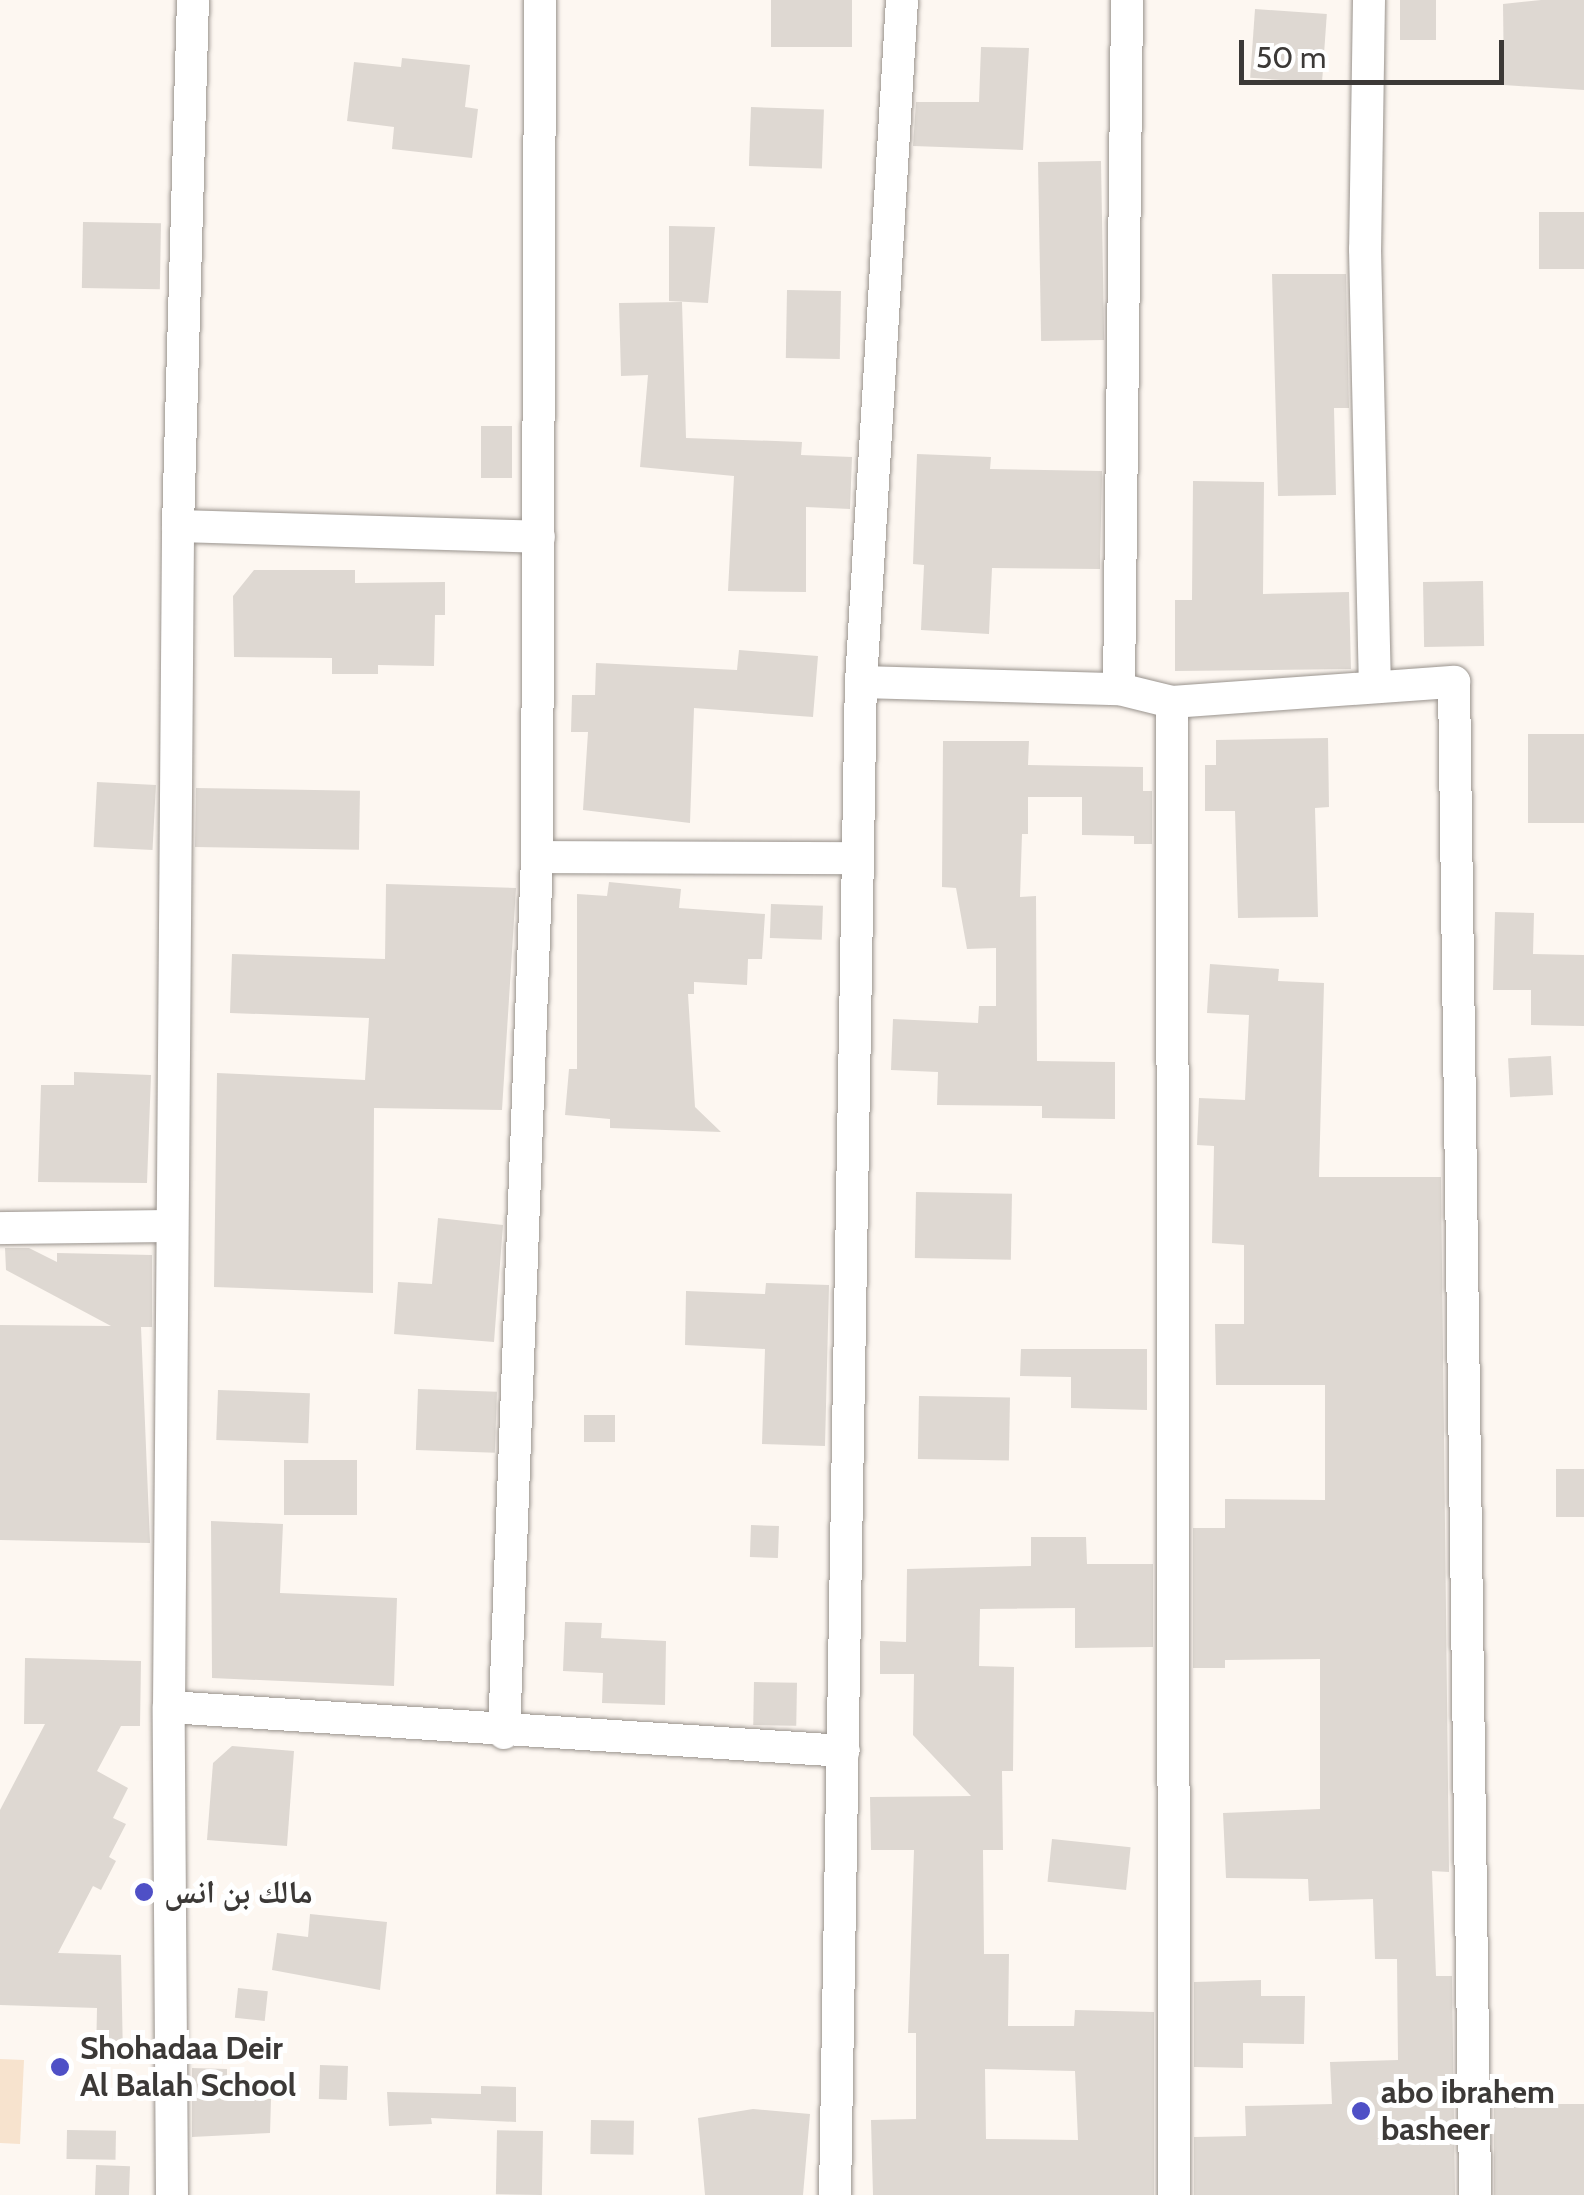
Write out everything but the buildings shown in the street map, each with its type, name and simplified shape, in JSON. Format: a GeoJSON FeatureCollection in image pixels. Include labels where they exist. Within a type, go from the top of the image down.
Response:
{"type":"FeatureCollection","features":[{"type":"Feature","properties":{"kind":"street"},"geometry":{"type":"LineString","coordinates":[[172,2195],[168,1707],[178,526],[193,0]]}},
{"type":"Feature","properties":{"kind":"street"},"geometry":{"type":"LineString","coordinates":[[504,1732],[537,857],[540,0]]}},
{"type":"Feature","properties":{"kind":"street"},"geometry":{"type":"LineString","coordinates":[[835,2195],[860,682],[902,0]]}},
{"type":"Feature","properties":{"kind":"street"},"geometry":{"type":"LineString","coordinates":[[1120,689],[1127,0]]}},
{"type":"Feature","properties":{"kind":"street"},"geometry":{"type":"LineString","coordinates":[[1369,0],[1365,249],[1375,684]]}},
{"type":"Feature","properties":{"kind":"street"},"geometry":{"type":"LineString","coordinates":[[178,526],[539,537]]}},
{"type":"Feature","properties":{"kind":"street"},"geometry":{"type":"LineString","coordinates":[[860,682],[1120,689],[1172,702],[1375,684],[1454,682],[1475,2195]]}},
{"type":"Feature","properties":{"kind":"street"},"geometry":{"type":"LineString","coordinates":[[1172,702],[1174,2195]]}},
{"type":"Feature","properties":{"kind":"street"},"geometry":{"type":"LineString","coordinates":[[537,857],[856,858]]}},
{"type":"Feature","properties":{"kind":"street"},"geometry":{"type":"LineString","coordinates":[[0,1228],[172,1226]]}},
{"type":"Feature","properties":{"kind":"street"},"geometry":{"type":"LineString","coordinates":[[168,1707],[844,1752]]}},
{"type":"Feature","properties":{"kind":"shaded area"},"geometry":{"type":"Polygon","coordinates":[[[0,2059],[24,2060],[20,2144],[0,2143],[0,2059]]]}},
{"type":"Feature","properties":{"kind":"place","name":"مالك بن انس"},"geometry":{"type":"Point","coordinates":[144,1892]}},
{"type":"Feature","properties":{"kind":"place","name":"Shohadaa Deir Al Balah School"},"geometry":{"type":"Point","coordinates":[60,2067]}},
{"type":"Feature","properties":{"kind":"place","name":"abo ibrahem basheer"},"geometry":{"type":"Point","coordinates":[1361,2111]}}]}
